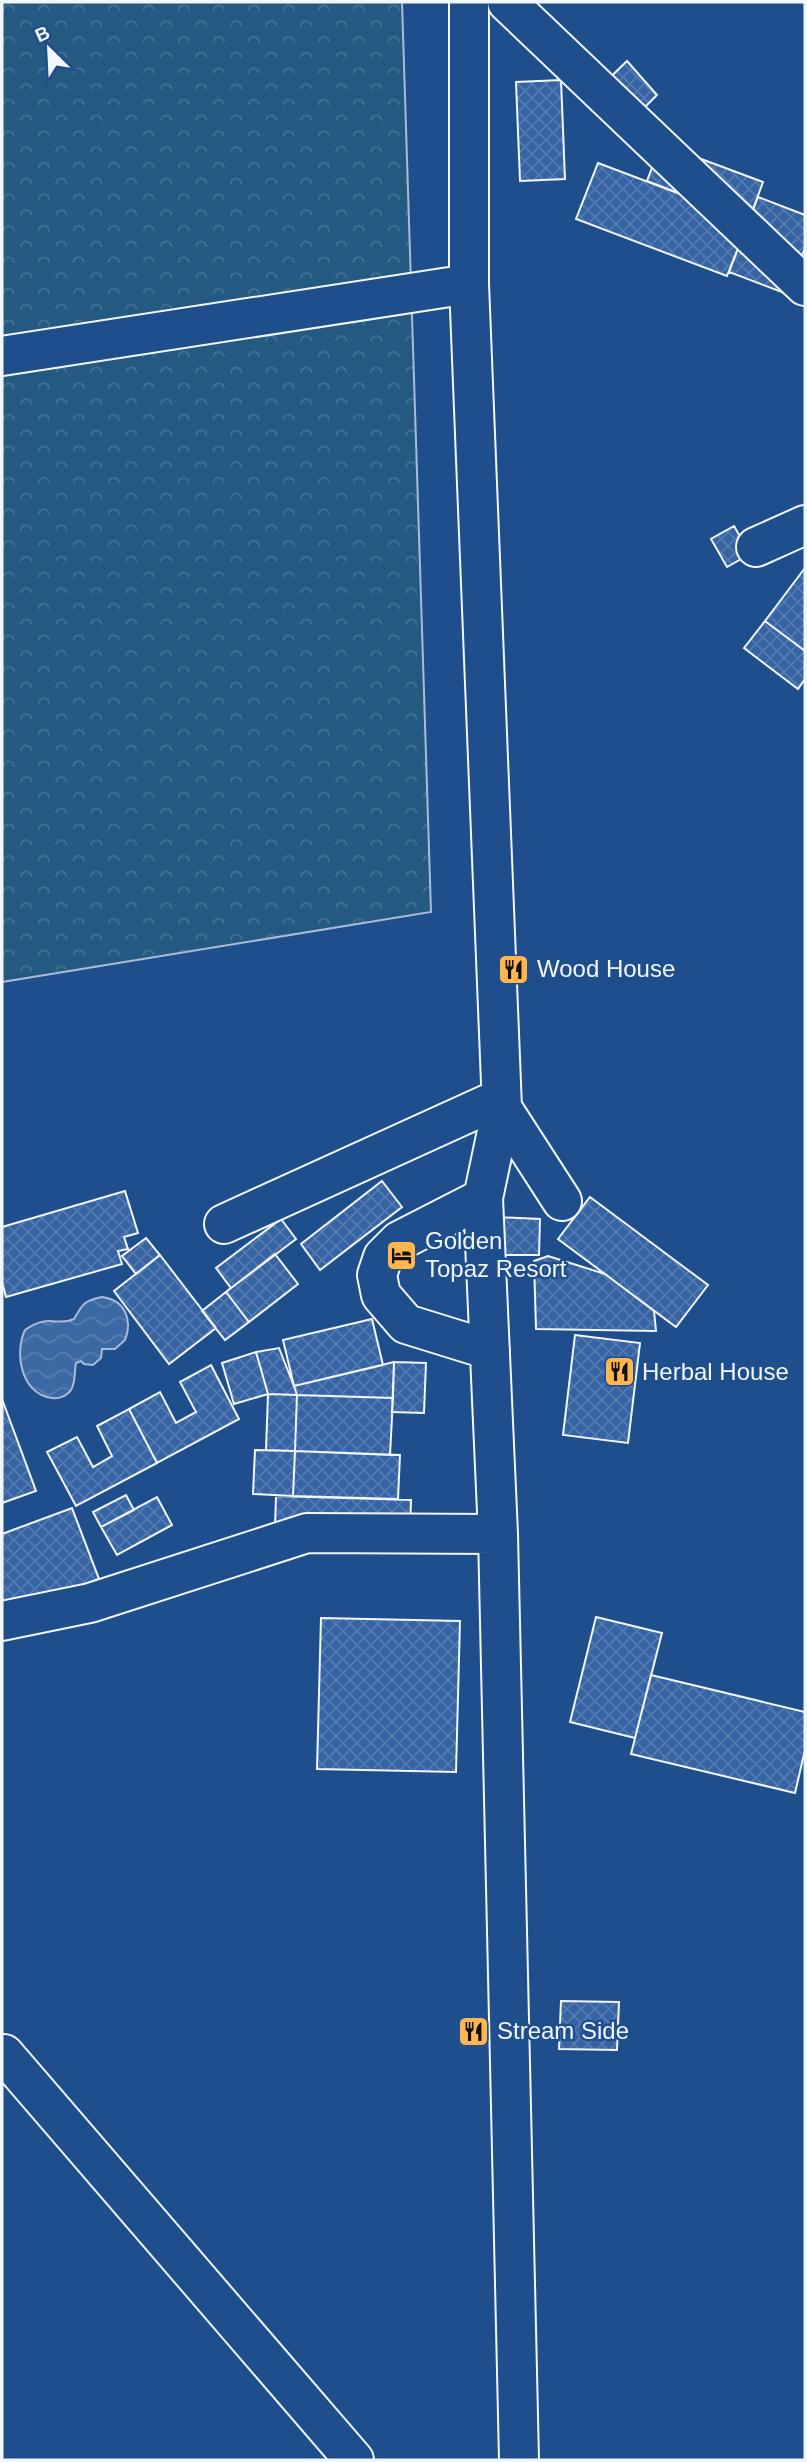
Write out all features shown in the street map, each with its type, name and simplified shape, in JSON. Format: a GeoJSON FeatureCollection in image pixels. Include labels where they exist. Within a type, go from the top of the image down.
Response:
{"type":"FeatureCollection","features":[{"type":"Feature","properties":{"kind":"street"},"geometry":{"type":"LineString","coordinates":[[468,2],[469,284],[501,1103],[483,1198],[498,1534],[519,2460]]}},
{"type":"Feature","properties":{"kind":"street"},"geometry":{"type":"LineString","coordinates":[[508,2],[805,286]]}},
{"type":"Feature","properties":{"kind":"street"},"geometry":{"type":"LineString","coordinates":[[2,356],[469,284]]}},
{"type":"Feature","properties":{"kind":"street"},"geometry":{"type":"LineString","coordinates":[[756,547],[805,525]]}},
{"type":"Feature","properties":{"kind":"street"},"geometry":{"type":"LineString","coordinates":[[501,1103],[562,1201]]}},
{"type":"Feature","properties":{"kind":"street"},"geometry":{"type":"LineString","coordinates":[[224,1224],[501,1103]]}},
{"type":"Feature","properties":{"kind":"street"},"geometry":{"type":"LineString","coordinates":[[483,1198],[399,1241],[383,1257],[377,1275],[382,1295],[406,1324],[490,1350]]}},
{"type":"Feature","properties":{"kind":"street"},"geometry":{"type":"LineString","coordinates":[[2,1621],[90,1603],[307,1533],[498,1534]]}},
{"type":"Feature","properties":{"kind":"street"},"geometry":{"type":"LineString","coordinates":[[2,2056],[4,2054],[354,2460]]}},
{"type":"Feature","properties":{"kind":"green space"},"geometry":{"type":"Polygon","coordinates":[[[2,2],[402,2],[431,912],[2,982],[2,2]]]}},
{"type":"Feature","properties":{"kind":"water"},"geometry":{"type":"Polygon","coordinates":[[[102,1297],[116,1302],[125,1312],[128,1325],[125,1340],[115,1349],[102,1349],[101,1358],[93,1365],[81,1361],[76,1363],[73,1387],[65,1395],[55,1398],[41,1395],[27,1381],[23,1371],[20,1350],[25,1330],[40,1322],[74,1319],[84,1304],[102,1297]]]}},
{"type":"Feature","properties":{"kind":"building"},"geometry":{"type":"Polygon","coordinates":[[[627,61],[657,95],[628,124],[595,92],[627,61]]]}},
{"type":"Feature","properties":{"kind":"building"},"geometry":{"type":"Polygon","coordinates":[[[561,80],[565,179],[520,181],[516,82],[561,80]]]}},
{"type":"Feature","properties":{"kind":"building"},"geometry":{"type":"Polygon","coordinates":[[[661,144],[763,182],[749,220],[647,181],[661,144]]]}},
{"type":"Feature","properties":{"kind":"building"},"geometry":{"type":"Polygon","coordinates":[[[598,163],[749,220],[727,276],[576,219],[598,163]]]}},
{"type":"Feature","properties":{"kind":"building"},"geometry":{"type":"Polygon","coordinates":[[[758,197],[805,215],[805,248],[787,294],[729,272],[758,197]]]}},
{"type":"Feature","properties":{"kind":"building"},"geometry":{"type":"Polygon","coordinates":[[[734,526],[750,554],[727,567],[711,539],[734,526]]]}},
{"type":"Feature","properties":{"kind":"building"},"geometry":{"type":"Polygon","coordinates":[[[805,568],[805,651],[765,621],[805,568]]]}},
{"type":"Feature","properties":{"kind":"building"},"geometry":{"type":"Polygon","coordinates":[[[765,621],[805,651],[805,679],[798,689],[744,648],[765,621]]]}},
{"type":"Feature","properties":{"kind":"building"},"geometry":{"type":"Polygon","coordinates":[[[382,1181],[402,1207],[320,1270],[301,1244],[382,1181]]]}},
{"type":"Feature","properties":{"kind":"building"},"geometry":{"type":"Polygon","coordinates":[[[125,1191],[138,1233],[124,1237],[128,1249],[118,1251],[122,1264],[6,1297],[2,1282],[2,1227],[125,1191]]]}},
{"type":"Feature","properties":{"kind":"building"},"geometry":{"type":"Polygon","coordinates":[[[590,1197],[708,1285],[676,1327],[558,1239],[590,1197]]]}},
{"type":"Feature","properties":{"kind":"building"},"geometry":{"type":"Polygon","coordinates":[[[496,1217],[540,1219],[539,1255],[495,1255],[496,1217]]]}},
{"type":"Feature","properties":{"kind":"building"},"geometry":{"type":"Polygon","coordinates":[[[281,1219],[296,1239],[231,1288],[216,1268],[281,1219]]]}},
{"type":"Feature","properties":{"kind":"building"},"geometry":{"type":"Polygon","coordinates":[[[146,1238],[160,1255],[136,1274],[122,1256],[146,1238]]]}},
{"type":"Feature","properties":{"kind":"building"},"geometry":{"type":"Polygon","coordinates":[[[275,1254],[298,1284],[249,1322],[226,1292],[275,1254]]]}},
{"type":"Feature","properties":{"kind":"building"},"geometry":{"type":"Polygon","coordinates":[[[160,1255],[216,1328],[169,1364],[114,1291],[160,1255]]]}},
{"type":"Feature","properties":{"kind":"building"},"geometry":{"type":"Polygon","coordinates":[[[548,1256],[605,1274],[654,1311],[656,1331],[536,1329],[534,1261],[548,1256]]]}},
{"type":"Feature","properties":{"kind":"building"},"geometry":{"type":"Polygon","coordinates":[[[226,1292],[249,1322],[225,1340],[202,1311],[226,1292]]]}},
{"type":"Feature","properties":{"kind":"building"},"geometry":{"type":"Polygon","coordinates":[[[372,1319],[383,1365],[294,1386],[283,1340],[372,1319]]]}},
{"type":"Feature","properties":{"kind":"building"},"geometry":{"type":"Polygon","coordinates":[[[575,1335],[640,1343],[628,1443],[563,1435],[575,1335]]]}},
{"type":"Feature","properties":{"kind":"building"},"geometry":{"type":"Polygon","coordinates":[[[279,1348],[297,1395],[268,1394],[256,1352],[279,1348]]]}},
{"type":"Feature","properties":{"kind":"building"},"geometry":{"type":"Polygon","coordinates":[[[256,1352],[268,1394],[234,1404],[222,1363],[256,1352]]]}},
{"type":"Feature","properties":{"kind":"building"},"geometry":{"type":"Polygon","coordinates":[[[394,1362],[426,1363],[424,1413],[392,1412],[394,1362]]]}},
{"type":"Feature","properties":{"kind":"building"},"geometry":{"type":"Polygon","coordinates":[[[394,1362],[393,1398],[297,1395],[294,1386],[394,1362]]]}},
{"type":"Feature","properties":{"kind":"building"},"geometry":{"type":"Polygon","coordinates":[[[211,1365],[239,1419],[157,1463],[129,1409],[160,1392],[176,1423],[196,1412],[180,1382],[211,1365]]]}},
{"type":"Feature","properties":{"kind":"building"},"geometry":{"type":"Polygon","coordinates":[[[268,1394],[297,1395],[295,1451],[266,1450],[268,1394]]]}},
{"type":"Feature","properties":{"kind":"building"},"geometry":{"type":"Polygon","coordinates":[[[297,1395],[393,1398],[390,1455],[295,1451],[297,1395]]]}},
{"type":"Feature","properties":{"kind":"building"},"geometry":{"type":"Polygon","coordinates":[[[2,1399],[36,1491],[2,1503],[2,1399]]]}},
{"type":"Feature","properties":{"kind":"building"},"geometry":{"type":"Polygon","coordinates":[[[129,1409],[157,1463],[76,1506],[47,1452],[77,1437],[93,1467],[112,1456],[97,1426],[129,1409]]]}},
{"type":"Feature","properties":{"kind":"building"},"geometry":{"type":"Polygon","coordinates":[[[255,1450],[295,1451],[293,1496],[253,1494],[255,1450]]]}},
{"type":"Feature","properties":{"kind":"building"},"geometry":{"type":"Polygon","coordinates":[[[295,1451],[400,1455],[398,1499],[293,1496],[295,1451]]]}},
{"type":"Feature","properties":{"kind":"building"},"geometry":{"type":"Polygon","coordinates":[[[126,1495],[134,1510],[101,1527],[93,1512],[126,1495]]]}},
{"type":"Feature","properties":{"kind":"building"},"geometry":{"type":"Polygon","coordinates":[[[276,1496],[411,1500],[410,1531],[275,1526],[276,1496]]]}},
{"type":"Feature","properties":{"kind":"building"},"geometry":{"type":"Polygon","coordinates":[[[157,1497],[172,1525],[117,1555],[101,1527],[157,1497]]]}},
{"type":"Feature","properties":{"kind":"building"},"geometry":{"type":"Polygon","coordinates":[[[72,1508],[99,1579],[7,1613],[2,1598],[2,1534],[72,1508]]]}},
{"type":"Feature","properties":{"kind":"building"},"geometry":{"type":"Polygon","coordinates":[[[596,1617],[662,1633],[635,1738],[570,1722],[596,1617]]]}},
{"type":"Feature","properties":{"kind":"building"},"geometry":{"type":"Polygon","coordinates":[[[321,1618],[460,1621],[456,1772],[317,1769],[321,1618]]]}},
{"type":"Feature","properties":{"kind":"building"},"geometry":{"type":"Polygon","coordinates":[[[651,1675],[805,1712],[805,1750],[795,1793],[631,1754],[651,1675]]]}},
{"type":"Feature","properties":{"kind":"building"},"geometry":{"type":"Polygon","coordinates":[[[561,2001],[619,2002],[617,2050],[559,2049],[561,2001]]]}},
{"type":"Feature","properties":{"kind":"place","name":"Wood House"},"geometry":{"type":"Point","coordinates":[514,969]}},
{"type":"Feature","properties":{"kind":"place","name":"Golden Topaz Resort"},"geometry":{"type":"Point","coordinates":[402,1255]}},
{"type":"Feature","properties":{"kind":"place","name":"Herbal House"},"geometry":{"type":"Point","coordinates":[619,1372]}},
{"type":"Feature","properties":{"kind":"place","name":"Stream Side"},"geometry":{"type":"Point","coordinates":[474,2031]}}]}
